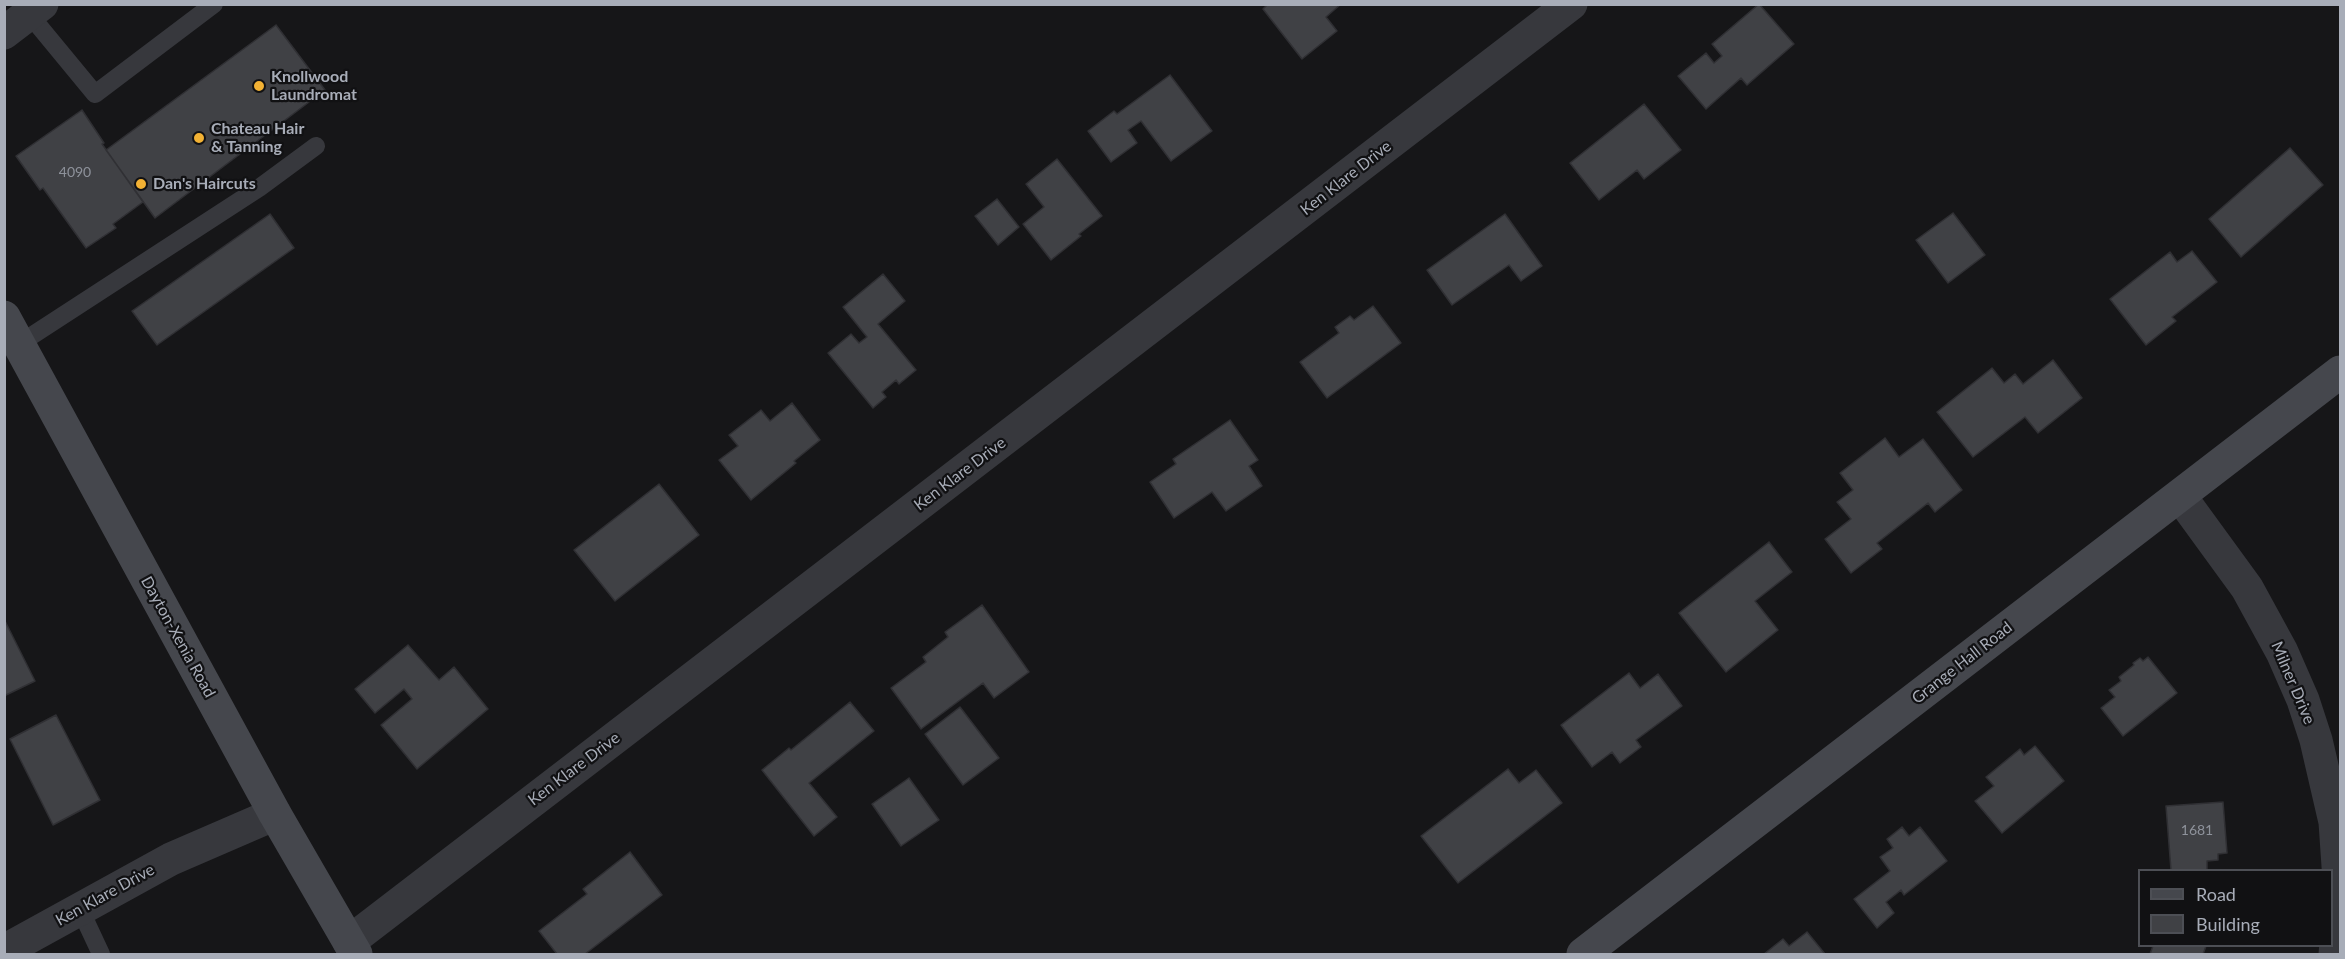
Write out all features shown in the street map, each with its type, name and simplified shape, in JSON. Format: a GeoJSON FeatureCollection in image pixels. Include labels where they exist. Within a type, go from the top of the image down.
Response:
{"type":"FeatureCollection","features":[{"type":"Feature","properties":{"kind":"main road","name":"Dayton-Xenia Road"},"geometry":{"type":"LineString","coordinates":[[12,330],[275,814],[352,948]]}},
{"type":"Feature","properties":{"kind":"main road","name":"Grange Hall Road"},"geometry":{"type":"LineString","coordinates":[[1583,954],[2340,372]]}},
{"type":"Feature","properties":{"kind":"street","name":"Ken Klare Drive"},"geometry":{"type":"LineString","coordinates":[[352,948],[1570,4]]}},
{"type":"Feature","properties":{"kind":"street","name":"Milner Drive"},"geometry":{"type":"LineString","coordinates":[[2180,496],[2247,588],[2282,652],[2303,700],[2316,740],[2335,822],[2340,895]]}},
{"type":"Feature","properties":{"kind":"street","name":"Ken Klare Drive"},"geometry":{"type":"LineString","coordinates":[[4,951],[171,859],[275,814]]}},
{"type":"Feature","properties":{"kind":"street"},"geometry":{"type":"LineString","coordinates":[[2335,954],[2340,901]]}},
{"type":"Feature","properties":{"kind":"lane"},"geometry":{"type":"LineString","coordinates":[[25,17],[95,94],[214,4]]}},
{"type":"Feature","properties":{"kind":"lane"},"geometry":{"type":"LineString","coordinates":[[12,330],[259,188],[316,146]]}},
{"type":"Feature","properties":{"kind":"lane"},"geometry":{"type":"LineString","coordinates":[[80,909],[101,954]]}},
{"type":"Feature","properties":{"kind":"building"},"geometry":{"type":"Polygon","coordinates":[[[1268,4],[1341,4],[1326,17],[1337,31],[1302,59],[1263,9],[1268,4]]]}},
{"type":"Feature","properties":{"kind":"building"},"geometry":{"type":"Polygon","coordinates":[[[1759,4],[1794,44],[1747,85],[1741,78],[1706,109],[1678,76],[1706,53],[1714,63],[1722,56],[1712,44],[1759,4]]]}},
{"type":"Feature","properties":{"kind":"building"},"geometry":{"type":"Polygon","coordinates":[[[276,25],[325,90],[155,218],[106,150],[276,25]]]}},
{"type":"Feature","properties":{"kind":"building"},"geometry":{"type":"Polygon","coordinates":[[[1170,75],[1212,131],[1171,161],[1141,121],[1128,130],[1137,143],[1111,162],[1088,131],[1114,111],[1117,114],[1170,75]]]}},
{"type":"Feature","properties":{"kind":"building"},"geometry":{"type":"Polygon","coordinates":[[[1644,104],[1681,150],[1644,179],[1637,170],[1599,200],[1570,163],[1644,104]]]}},
{"type":"Feature","properties":{"kind":"building"},"geometry":{"type":"Polygon","coordinates":[[[82,110],[104,143],[102,144],[143,202],[113,224],[116,228],[86,248],[43,188],[40,190],[16,156],[82,110]]]}},
{"type":"Feature","properties":{"kind":"building"},"geometry":{"type":"Polygon","coordinates":[[[2290,148],[2323,185],[2241,257],[2209,219],[2290,148]]]}},
{"type":"Feature","properties":{"kind":"building"},"geometry":{"type":"Polygon","coordinates":[[[1057,159],[1102,216],[1051,260],[1023,224],[1044,207],[1026,184],[1057,159]]]}},
{"type":"Feature","properties":{"kind":"building"},"geometry":{"type":"Polygon","coordinates":[[[997,199],[1019,227],[998,245],[975,216],[997,199]]]}},
{"type":"Feature","properties":{"kind":"building"},"geometry":{"type":"Polygon","coordinates":[[[1953,213],[1985,255],[1948,283],[1916,240],[1953,213]]]}},
{"type":"Feature","properties":{"kind":"building"},"geometry":{"type":"Polygon","coordinates":[[[270,214],[294,248],[157,345],[132,311],[270,214]]]}},
{"type":"Feature","properties":{"kind":"building"},"geometry":{"type":"Polygon","coordinates":[[[1505,214],[1542,266],[1521,281],[1509,265],[1452,305],[1427,270],[1505,214]]]}},
{"type":"Feature","properties":{"kind":"building"},"geometry":{"type":"Polygon","coordinates":[[[2192,251],[2217,282],[2172,317],[2176,321],[2146,345],[2110,299],[2170,252],[2177,262],[2192,251]]]}},
{"type":"Feature","properties":{"kind":"building"},"geometry":{"type":"Polygon","coordinates":[[[883,274],[905,301],[878,324],[916,370],[899,384],[896,380],[882,392],[886,397],[873,408],[828,353],[851,334],[859,343],[867,337],[843,307],[883,274]]]}},
{"type":"Feature","properties":{"kind":"building"},"geometry":{"type":"Polygon","coordinates":[[[1373,306],[1401,343],[1327,398],[1300,362],[1339,333],[1335,327],[1350,316],[1354,320],[1373,306]]]}},
{"type":"Feature","properties":{"kind":"building"},"geometry":{"type":"Polygon","coordinates":[[[2053,360],[2082,398],[2038,433],[2025,417],[1973,457],[1937,412],[1992,368],[2004,383],[2015,374],[2023,384],[2053,360]]]}},
{"type":"Feature","properties":{"kind":"building"},"geometry":{"type":"Polygon","coordinates":[[[792,403],[820,440],[751,500],[719,460],[738,446],[729,435],[761,410],[770,421],[792,403]]]}},
{"type":"Feature","properties":{"kind":"building"},"geometry":{"type":"Polygon","coordinates":[[[1230,420],[1258,460],[1249,466],[1262,486],[1226,511],[1212,492],[1174,518],[1150,482],[1176,464],[1173,459],[1230,420]]]}},
{"type":"Feature","properties":{"kind":"building"},"geometry":{"type":"Polygon","coordinates":[[[1885,438],[1899,457],[1923,439],[1962,490],[1935,512],[1928,503],[1877,543],[1882,549],[1851,573],[1825,539],[1851,519],[1837,502],[1853,490],[1840,473],[1885,438]]]}},
{"type":"Feature","properties":{"kind":"building"},"geometry":{"type":"Polygon","coordinates":[[[659,484],[699,535],[615,601],[574,550],[659,484]]]}},
{"type":"Feature","properties":{"kind":"building"},"geometry":{"type":"Polygon","coordinates":[[[1769,542],[1792,572],[1755,601],[1778,630],[1726,672],[1679,613],[1769,542]]]}},
{"type":"Feature","properties":{"kind":"building"},"geometry":{"type":"Polygon","coordinates":[[[982,605],[1029,672],[994,698],[983,683],[921,729],[891,688],[926,662],[923,657],[948,637],[945,632],[982,605]]]}},
{"type":"Feature","properties":{"kind":"building"},"geometry":{"type":"Polygon","coordinates":[[[4,619],[35,681],[4,696],[4,619]]]}},
{"type":"Feature","properties":{"kind":"building"},"geometry":{"type":"Polygon","coordinates":[[[408,645],[439,680],[454,667],[488,709],[417,769],[381,725],[412,699],[404,689],[375,713],[355,689],[408,645]]]}},
{"type":"Feature","properties":{"kind":"building"},"geometry":{"type":"Polygon","coordinates":[[[2148,657],[2177,693],[2123,736],[2101,708],[2115,697],[2109,690],[2121,681],[2119,677],[2140,658],[2143,661],[2148,657]]]}},
{"type":"Feature","properties":{"kind":"building"},"geometry":{"type":"Polygon","coordinates":[[[1629,673],[1640,688],[1658,674],[1682,706],[1636,740],[1641,747],[1620,763],[1612,752],[1592,767],[1561,725],[1629,673]]]}},
{"type":"Feature","properties":{"kind":"building"},"geometry":{"type":"Polygon","coordinates":[[[850,702],[874,731],[809,783],[837,817],[814,836],[762,770],[789,748],[791,750],[850,702]]]}},
{"type":"Feature","properties":{"kind":"building"},"geometry":{"type":"Polygon","coordinates":[[[960,707],[999,758],[963,785],[925,734],[960,707]]]}},
{"type":"Feature","properties":{"kind":"building"},"geometry":{"type":"Polygon","coordinates":[[[56,715],[100,800],[53,825],[10,739],[56,715]]]}},
{"type":"Feature","properties":{"kind":"building"},"geometry":{"type":"Polygon","coordinates":[[[2035,746],[2064,781],[2002,833],[1975,801],[1994,786],[1986,777],[2020,749],[2024,755],[2035,746]]]}},
{"type":"Feature","properties":{"kind":"building"},"geometry":{"type":"Polygon","coordinates":[[[1508,769],[1519,783],[1536,770],[1562,803],[1458,883],[1421,836],[1508,769]]]}},
{"type":"Feature","properties":{"kind":"building"},"geometry":{"type":"Polygon","coordinates":[[[909,778],[939,820],[901,846],[872,804],[909,778]]]}},
{"type":"Feature","properties":{"kind":"building"},"geometry":{"type":"Polygon","coordinates":[[[2223,802],[2227,853],[2218,854],[2218,860],[2207,861],[2207,869],[2171,869],[2166,806],[2223,802]]]}},
{"type":"Feature","properties":{"kind":"building"},"geometry":{"type":"Polygon","coordinates":[[[1902,827],[1909,836],[1920,827],[1947,861],[1904,895],[1901,890],[1886,902],[1894,913],[1877,928],[1854,899],[1890,871],[1880,857],[1893,848],[1887,839],[1902,827]]]}},
{"type":"Feature","properties":{"kind":"building"},"geometry":{"type":"Polygon","coordinates":[[[630,852],[662,895],[585,954],[557,954],[539,931],[587,894],[583,889],[630,852]]]}},
{"type":"Feature","properties":{"kind":"building"},"geometry":{"type":"Polygon","coordinates":[[[1807,932],[1825,954],[1764,954],[1783,939],[1789,946],[1807,932]]]}},
{"type":"Feature","properties":{"kind":"building"},"geometry":{"type":"Polygon","coordinates":[[[2153,947],[2206,947],[2203,954],[2150,954],[2153,947]]]}},
{"type":"Feature","properties":{"kind":"place","name":"Knollwood Laundromat"},"geometry":{"type":"Point","coordinates":[259,86]}},
{"type":"Feature","properties":{"kind":"place","name":"Chateau Hair & Tanning"},"geometry":{"type":"Point","coordinates":[199,138]}},
{"type":"Feature","properties":{"kind":"place","name":"Dan's Haircuts"},"geometry":{"type":"Point","coordinates":[141,184]}}]}
